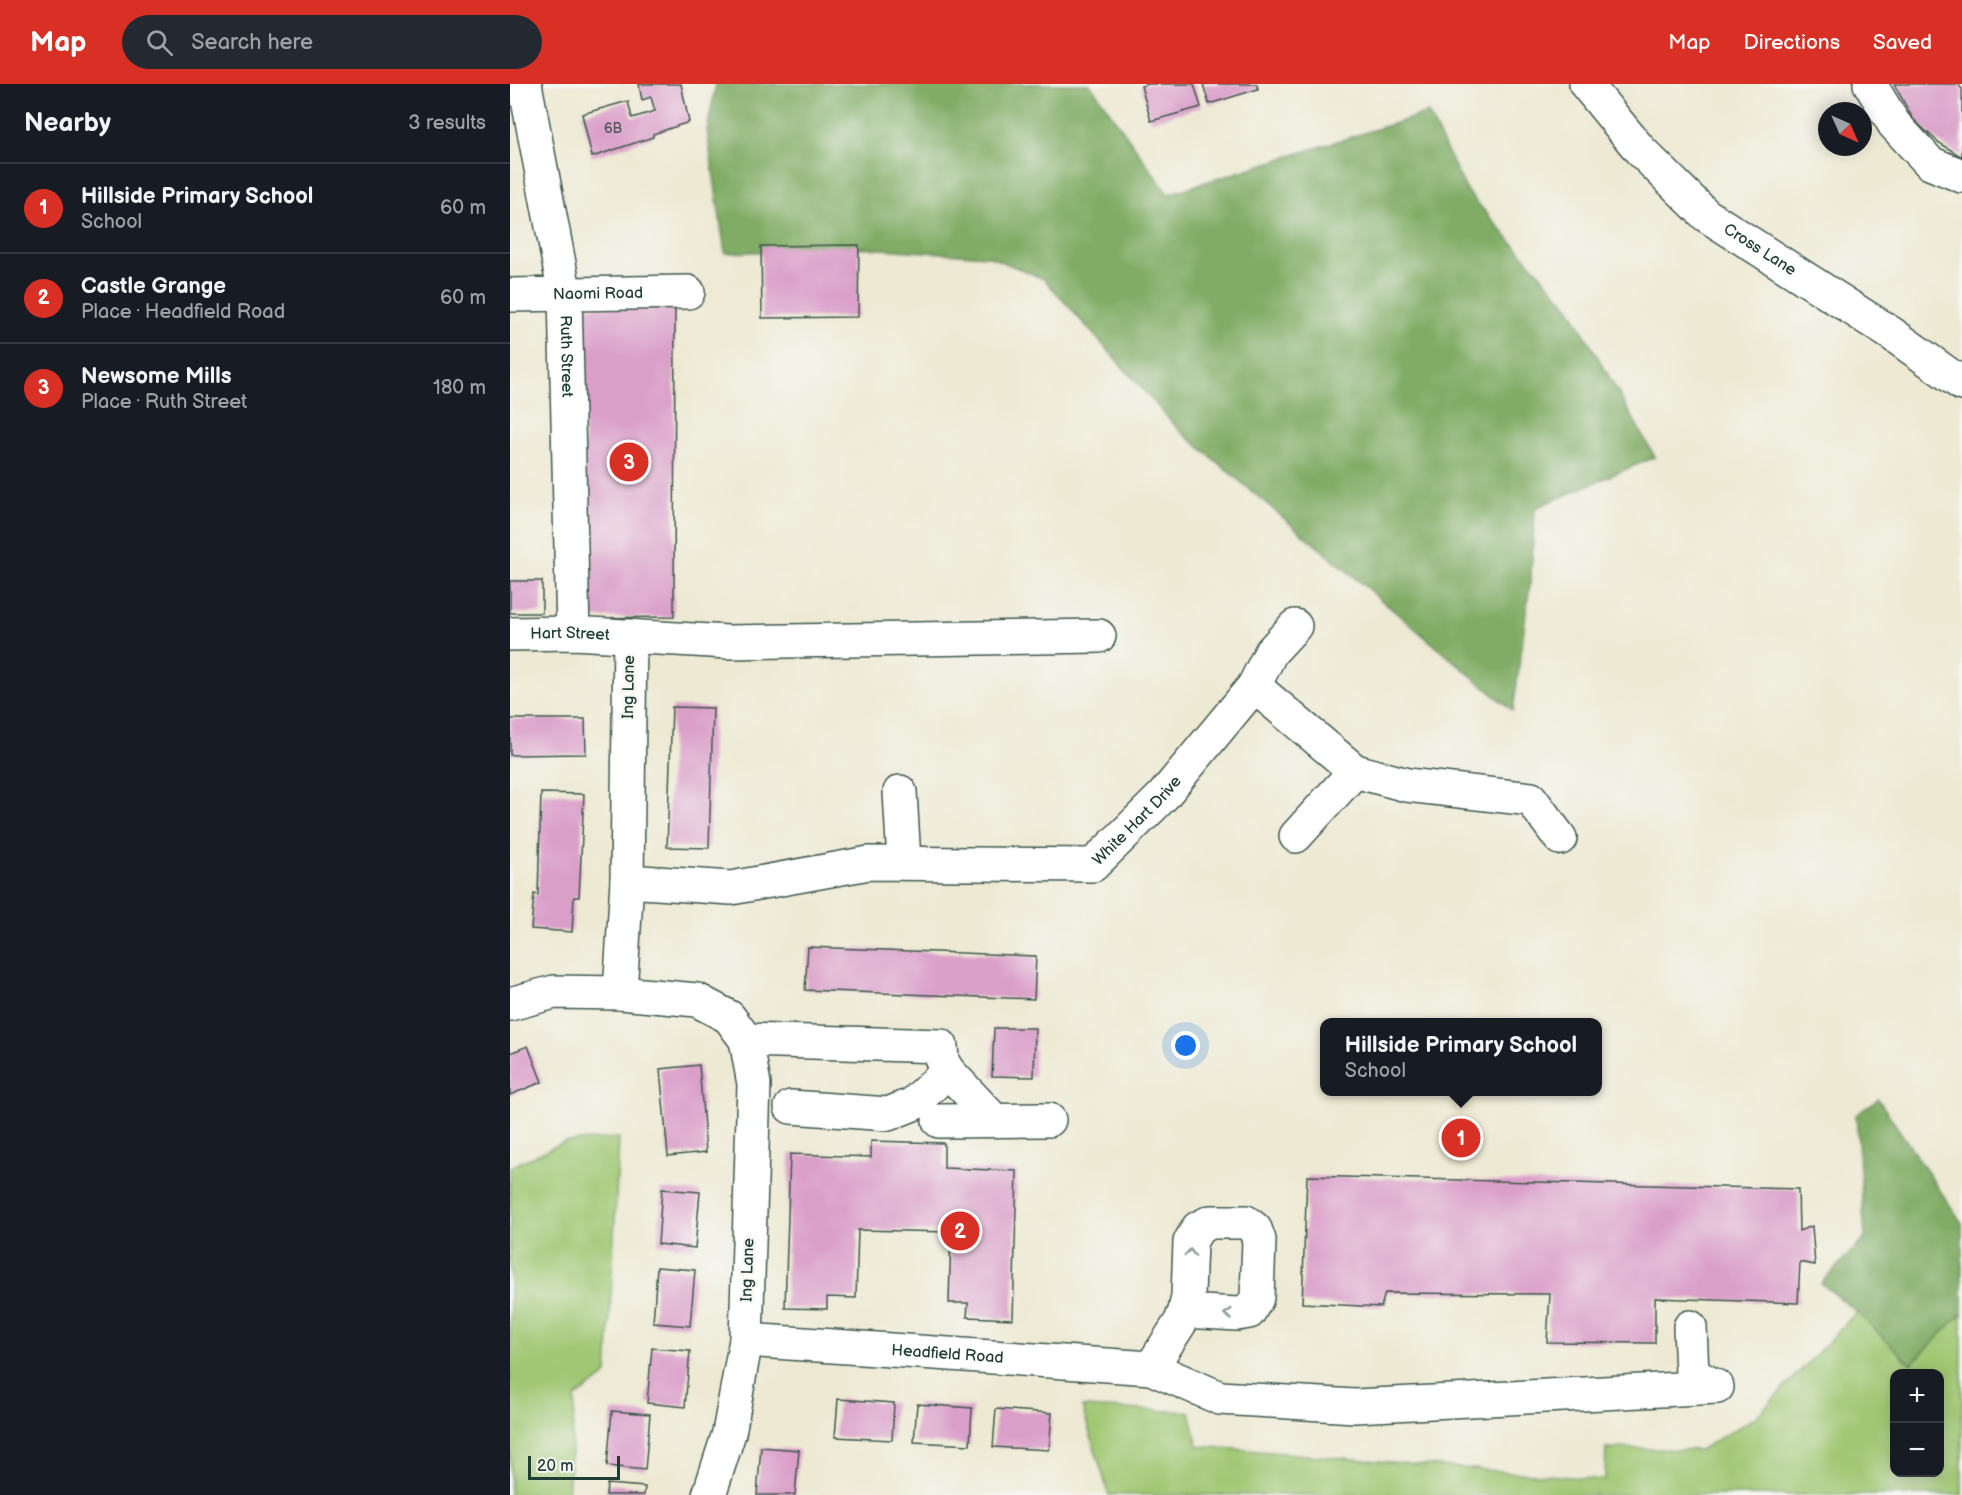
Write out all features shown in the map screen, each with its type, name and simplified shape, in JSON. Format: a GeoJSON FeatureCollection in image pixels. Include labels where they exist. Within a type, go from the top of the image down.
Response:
{"type":"FeatureCollection","features":[{"type":"Feature","properties":{"kind":"street","name":"Ruth Street"},"geometry":{"type":"LineString","coordinates":[[525,84],[523,152],[566,295],[573,633]]}},
{"type":"Feature","properties":{"kind":"street","name":"Cross Lane"},"geometry":{"type":"LineString","coordinates":[[1586,84],[1640,150],[1706,215],[1892,334],[1962,384]]}},
{"type":"Feature","properties":{"kind":"street"},"geometry":{"type":"LineString","coordinates":[[1870,84],[1894,124],[1930,163],[1962,176]]}},
{"type":"Feature","properties":{"kind":"street","name":"Naomi Road"},"geometry":{"type":"LineString","coordinates":[[510,295],[688,292]]}},
{"type":"Feature","properties":{"kind":"street","name":"White Hart Drive"},"geometry":{"type":"LineString","coordinates":[[627,880],[731,888],[869,863],[904,861],[1093,865],[1162,796],[1254,686],[1271,652],[1295,626]]}},
{"type":"Feature","properties":{"kind":"street","name":"Hart Street"},"geometry":{"type":"LineString","coordinates":[[510,634],[573,633],[630,636]]}},
{"type":"Feature","properties":{"kind":"street","name":"Ing Lane"},"geometry":{"type":"LineString","coordinates":[[709,1495],[729,1433],[746,1340],[754,1084],[746,1040],[729,1017],[696,1000],[620,993],[627,880],[630,636],[728,642],[1099,636]]}},
{"type":"Feature","properties":{"kind":"street"},"geometry":{"type":"LineString","coordinates":[[1254,686],[1354,771],[1407,785],[1531,799],[1560,838]]}},
{"type":"Feature","properties":{"kind":"street"},"geometry":{"type":"LineString","coordinates":[[1296,836],[1354,771]]}},
{"type":"Feature","properties":{"kind":"street"},"geometry":{"type":"LineString","coordinates":[[900,792],[904,861]]}},
{"type":"Feature","properties":{"kind":"street"},"geometry":{"type":"LineString","coordinates":[[510,1004],[554,992],[620,993]]}},
{"type":"Feature","properties":{"kind":"street"},"geometry":{"type":"LineString","coordinates":[[746,1040],[945,1058],[994,1120]]}},
{"type":"Feature","properties":{"kind":"street"},"geometry":{"type":"LineString","coordinates":[[791,1107],[888,1114],[913,1104],[945,1058]]}},
{"type":"Feature","properties":{"kind":"street"},"geometry":{"type":"LineString","coordinates":[[939,1121],[1049,1120]]}},
{"type":"Feature","properties":{"kind":"street"},"geometry":{"type":"LineString","coordinates":[[1151,1368],[1182,1317]]}},
{"type":"Feature","properties":{"kind":"street","name":"Headfield Road"},"geometry":{"type":"LineString","coordinates":[[746,1340],[1151,1368],[1220,1398],[1355,1406],[1717,1387],[1692,1374],[1690,1327]]}},
{"type":"Feature","properties":{"kind":"green space"},"geometry":{"type":"Polygon","coordinates":[[[716,84],[1090,84],[1168,194],[1428,113],[1467,191],[1569,307],[1655,457],[1535,508],[1531,576],[1513,711],[1179,430],[1044,279],[988,256],[865,248],[725,253],[707,130],[716,84]]]}},
{"type":"Feature","properties":{"kind":"green space"},"geometry":{"type":"Polygon","coordinates":[[[1878,1099],[1962,1223],[1962,1313],[1911,1364],[1857,1312],[1821,1283],[1865,1238],[1856,1115],[1878,1099]]]}},
{"type":"Feature","properties":{"kind":"green space"},"geometry":{"type":"Polygon","coordinates":[[[619,1138],[607,1374],[575,1398],[568,1495],[510,1495],[510,1167],[564,1142],[619,1138]]]}},
{"type":"Feature","properties":{"kind":"green space"},"geometry":{"type":"Polygon","coordinates":[[[1857,1312],[1911,1364],[1962,1313],[1962,1495],[1109,1495],[1082,1407],[1190,1412],[1198,1446],[1605,1480],[1606,1448],[1700,1450],[1756,1417],[1857,1312]]]}},
{"type":"Feature","properties":{"kind":"building"},"geometry":{"type":"Polygon","coordinates":[[[639,84],[681,84],[689,122],[653,134],[653,137],[592,157],[582,114],[628,101],[632,118],[655,111],[651,97],[642,100],[639,84]]]}},
{"type":"Feature","properties":{"kind":"building"},"geometry":{"type":"Polygon","coordinates":[[[1194,84],[1201,107],[1151,121],[1141,86],[1194,84]]]}},
{"type":"Feature","properties":{"kind":"building"},"geometry":{"type":"Polygon","coordinates":[[[1203,84],[1257,84],[1258,89],[1209,104],[1203,84]]]}},
{"type":"Feature","properties":{"kind":"building"},"geometry":{"type":"Polygon","coordinates":[[[1894,84],[1958,84],[1962,89],[1962,157],[1938,142],[1913,119],[1894,84]]]}},
{"type":"Feature","properties":{"kind":"building"},"geometry":{"type":"Polygon","coordinates":[[[859,245],[858,317],[762,318],[761,246],[859,245]]]}},
{"type":"Feature","properties":{"kind":"building"},"geometry":{"type":"Polygon","coordinates":[[[675,305],[674,617],[587,618],[582,307],[675,305]]]}},
{"type":"Feature","properties":{"kind":"building"},"geometry":{"type":"Polygon","coordinates":[[[510,581],[542,581],[542,613],[510,613],[510,581]]]}},
{"type":"Feature","properties":{"kind":"building"},"geometry":{"type":"Polygon","coordinates":[[[672,707],[713,708],[709,848],[667,847],[672,707]]]}},
{"type":"Feature","properties":{"kind":"building"},"geometry":{"type":"Polygon","coordinates":[[[510,719],[585,719],[586,754],[510,755],[510,719]]]}},
{"type":"Feature","properties":{"kind":"building"},"geometry":{"type":"Polygon","coordinates":[[[541,793],[584,794],[579,897],[574,897],[572,932],[531,929],[534,894],[538,895],[541,793]]]}},
{"type":"Feature","properties":{"kind":"building"},"geometry":{"type":"Polygon","coordinates":[[[808,947],[1036,956],[1034,999],[805,990],[808,947]]]}},
{"type":"Feature","properties":{"kind":"building"},"geometry":{"type":"Polygon","coordinates":[[[994,1028],[1035,1028],[1034,1077],[992,1076],[994,1028]]]}},
{"type":"Feature","properties":{"kind":"building"},"geometry":{"type":"Polygon","coordinates":[[[528,1046],[542,1082],[510,1095],[510,1053],[528,1046]]]}},
{"type":"Feature","properties":{"kind":"building"},"geometry":{"type":"Polygon","coordinates":[[[699,1065],[706,1152],[668,1156],[660,1069],[699,1065]]]}},
{"type":"Feature","properties":{"kind":"building"},"geometry":{"type":"Polygon","coordinates":[[[871,1141],[944,1143],[944,1168],[1017,1171],[1013,1319],[967,1317],[968,1303],[949,1303],[951,1232],[858,1230],[856,1298],[827,1297],[827,1309],[785,1308],[790,1154],[871,1157],[871,1141]]]}},
{"type":"Feature","properties":{"kind":"building"},"geometry":{"type":"Polygon","coordinates":[[[1307,1176],[1798,1189],[1799,1231],[1812,1226],[1815,1265],[1800,1262],[1798,1303],[1655,1298],[1655,1343],[1547,1342],[1550,1294],[1385,1293],[1381,1307],[1302,1303],[1307,1176]]]}},
{"type":"Feature","properties":{"kind":"building"},"geometry":{"type":"Polygon","coordinates":[[[662,1189],[700,1192],[695,1248],[658,1244],[662,1189]]]}},
{"type":"Feature","properties":{"kind":"building"},"geometry":{"type":"Polygon","coordinates":[[[657,1267],[695,1270],[690,1326],[653,1323],[657,1267]]]}},
{"type":"Feature","properties":{"kind":"building"},"geometry":{"type":"Polygon","coordinates":[[[652,1348],[690,1351],[685,1407],[647,1403],[652,1348]]]}},
{"type":"Feature","properties":{"kind":"building"},"geometry":{"type":"Polygon","coordinates":[[[838,1399],[894,1403],[892,1440],[835,1437],[838,1399]]]}},
{"type":"Feature","properties":{"kind":"building"},"geometry":{"type":"Polygon","coordinates":[[[917,1404],[972,1408],[970,1445],[914,1442],[917,1404]]]}},
{"type":"Feature","properties":{"kind":"building"},"geometry":{"type":"Polygon","coordinates":[[[996,1409],[1052,1413],[1049,1450],[993,1447],[996,1409]]]}},
{"type":"Feature","properties":{"kind":"building"},"geometry":{"type":"Polygon","coordinates":[[[612,1411],[650,1414],[645,1470],[607,1466],[612,1411]]]}},
{"type":"Feature","properties":{"kind":"building"},"geometry":{"type":"Polygon","coordinates":[[[761,1447],[799,1450],[795,1495],[757,1495],[761,1447]]]}},
{"type":"Feature","properties":{"kind":"building"},"geometry":{"type":"Polygon","coordinates":[[[607,1484],[645,1487],[644,1495],[606,1495],[607,1484]]]}},
{"type":"Feature","properties":{"kind":"place","name":"Newsome Mills"},"geometry":{"type":"Point","coordinates":[629,462]}},
{"type":"Feature","properties":{"kind":"place","name":"Hillside Primary School"},"geometry":{"type":"Point","coordinates":[1461,1138]}},
{"type":"Feature","properties":{"kind":"place","name":"Castle Grange"},"geometry":{"type":"Point","coordinates":[960,1231]}}]}
